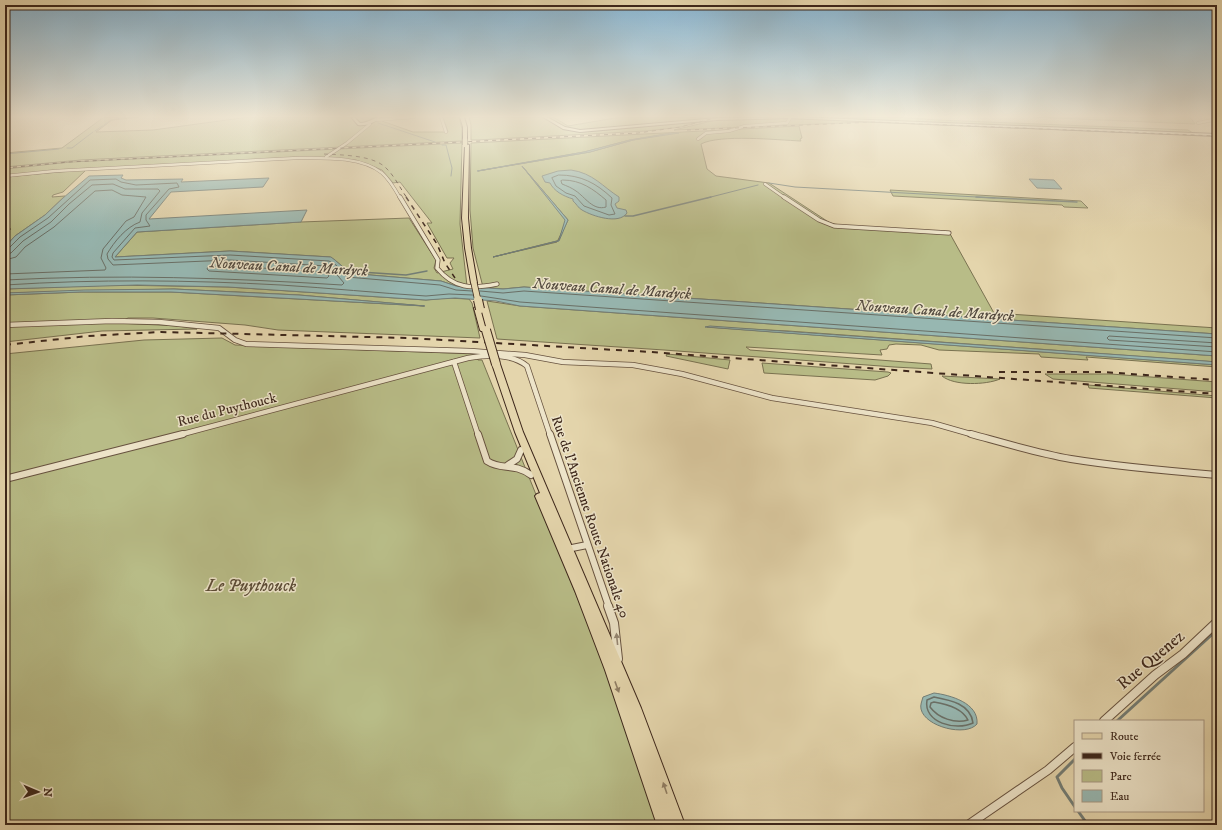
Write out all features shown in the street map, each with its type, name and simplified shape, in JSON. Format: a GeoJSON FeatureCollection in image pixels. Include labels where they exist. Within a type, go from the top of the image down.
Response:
{"type":"FeatureCollection","features":[{"type":"Feature","properties":{"kind":"main road"},"geometry":{"type":"LineString","coordinates":[[466,156],[466,224],[472,283],[503,403],[531,475],[566,550],[622,678],[656,763],[678,825]]}},
{"type":"Feature","properties":{"kind":"main road"},"geometry":{"type":"LineString","coordinates":[[494,364],[519,432],[566,550],[640,753],[664,825]]}},
{"type":"Feature","properties":{"kind":"street"},"geometry":{"type":"LineString","coordinates":[[325,158],[329,156]]}},
{"type":"Feature","properties":{"kind":"street"},"geometry":{"type":"LineString","coordinates":[[5,176],[59,170],[325,158],[364,164],[384,174],[437,258],[437,268],[451,282],[484,286],[497,284]]}},
{"type":"Feature","properties":{"kind":"street"},"geometry":{"type":"LineString","coordinates":[[765,184],[821,221],[831,225],[849,228],[949,233]]}},
{"type":"Feature","properties":{"kind":"street"},"geometry":{"type":"LineString","coordinates":[[5,325],[116,321],[152,322],[219,328],[235,340],[246,344],[477,352],[525,355],[563,362],[605,362],[682,374],[776,398],[932,423],[1036,452],[1070,459],[1114,466],[1217,475]]}},
{"type":"Feature","properties":{"kind":"street","name":"Rue du Puythouck"},"geometry":{"type":"LineString","coordinates":[[5,479],[266,413],[475,357],[490,356],[513,359],[521,361],[526,366]]}},
{"type":"Feature","properties":{"kind":"street"},"geometry":{"type":"LineString","coordinates":[[454,362],[486,459],[492,464],[522,467],[531,475]]}},
{"type":"Feature","properties":{"kind":"street","name":"Rue de l'Ancienne Route Nationale 40"},"geometry":{"type":"LineString","coordinates":[[526,366],[614,623],[618,661],[622,678]]}},
{"type":"Feature","properties":{"kind":"street"},"geometry":{"type":"LineString","coordinates":[[507,465],[517,459],[521,450]]}},
{"type":"Feature","properties":{"kind":"street"},"geometry":{"type":"LineString","coordinates":[[566,550],[587,545]]}},
{"type":"Feature","properties":{"kind":"street","name":"Rue Quenez"},"geometry":{"type":"LineString","coordinates":[[1105,720],[1155,674],[1183,654],[1217,622]]}},
{"type":"Feature","properties":{"kind":"street"},"geometry":{"type":"LineString","coordinates":[[968,825],[1045,772],[1074,748]]}},
{"type":"Feature","properties":{"kind":"green space"},"geometry":{"type":"Polygon","coordinates":[[[5,156],[167,156],[81,160],[5,167],[5,156]]]}},
{"type":"Feature","properties":{"kind":"green space"},"geometry":{"type":"Polygon","coordinates":[[[200,156],[462,156],[460,224],[467,286],[456,286],[441,281],[347,273],[347,270],[330,257],[230,251],[115,257],[137,232],[301,222],[409,218],[436,260],[434,268],[437,273],[453,269],[450,263],[454,258],[447,258],[427,223],[432,223],[400,182],[393,183],[382,170],[356,160],[298,157],[5,175],[5,169],[71,162],[200,156]]]}},
{"type":"Feature","properties":{"kind":"green space"},"geometry":{"type":"Polygon","coordinates":[[[471,156],[563,156],[478,171],[568,156],[704,156],[707,169],[716,176],[769,183],[830,223],[851,227],[949,232],[994,313],[1217,328],[1217,334],[524,287],[503,289],[483,287],[473,248],[470,210],[471,156]],[[522,166],[566,220],[561,233],[568,220],[522,166]],[[558,241],[493,257],[557,242],[558,241]]]}},
{"type":"Feature","properties":{"kind":"green space"},"geometry":{"type":"Polygon","coordinates":[[[82,170],[85,171],[63,192],[53,195],[52,197],[65,196],[45,215],[15,236],[5,247],[5,233],[11,229],[5,226],[5,177],[82,170]]]}},
{"type":"Feature","properties":{"kind":"green space"},"geometry":{"type":"Polygon","coordinates":[[[890,190],[1081,201],[1088,208],[1064,207],[1062,205],[893,196],[890,190]]]}},
{"type":"Feature","properties":{"kind":"green space"},"geometry":{"type":"Polygon","coordinates":[[[112,285],[228,287],[426,300],[446,298],[469,299],[472,303],[480,338],[278,330],[245,325],[153,318],[128,318],[118,323],[178,326],[197,329],[102,331],[5,342],[5,295],[81,292],[171,292],[424,306],[299,295],[174,289],[5,293],[5,289],[112,285]]]}},
{"type":"Feature","properties":{"kind":"green space"},"geometry":{"type":"Polygon","coordinates":[[[487,301],[520,306],[1217,356],[1217,362],[788,331],[707,327],[1217,365],[1217,367],[1086,357],[1088,360],[1041,357],[1039,354],[939,350],[921,345],[889,345],[887,349],[880,350],[882,355],[746,347],[750,350],[931,364],[932,369],[497,339],[487,301]]]}},
{"type":"Feature","properties":{"kind":"green space","name":"Le Puythouck"},"geometry":{"type":"Polygon","coordinates":[[[222,338],[235,345],[475,354],[478,360],[482,360],[618,699],[657,825],[5,825],[5,354],[144,340],[222,338]]]}},
{"type":"Feature","properties":{"kind":"green space"},"geometry":{"type":"Polygon","coordinates":[[[667,354],[730,360],[728,369],[666,356],[667,354]]]}},
{"type":"Feature","properties":{"kind":"green space"},"geometry":{"type":"Polygon","coordinates":[[[762,363],[891,373],[888,376],[875,380],[764,373],[762,363]]]}},
{"type":"Feature","properties":{"kind":"green space"},"geometry":{"type":"Polygon","coordinates":[[[1045,374],[1111,374],[1217,382],[1217,392],[1053,379],[1045,374]]]}},
{"type":"Feature","properties":{"kind":"green space"},"geometry":{"type":"Polygon","coordinates":[[[942,376],[1000,379],[970,384],[954,382],[942,376]]]}},
{"type":"Feature","properties":{"kind":"green space"},"geometry":{"type":"Polygon","coordinates":[[[1088,385],[1217,396],[1217,398],[1089,388],[1088,385]]]}},
{"type":"Feature","properties":{"kind":"water"},"geometry":{"type":"Polygon","coordinates":[[[563,156],[568,156],[477,171],[563,156]]]}},
{"type":"Feature","properties":{"kind":"water"},"geometry":{"type":"Polygon","coordinates":[[[522,166],[568,220],[559,241],[493,257],[559,240],[565,220],[522,166]]]}},
{"type":"Feature","properties":{"kind":"water"},"geometry":{"type":"Polygon","coordinates":[[[571,170],[592,177],[619,197],[619,201],[615,204],[617,208],[626,210],[627,213],[623,217],[612,219],[599,217],[586,212],[579,208],[573,199],[559,193],[550,183],[545,182],[542,176],[558,171],[571,170]]]}},
{"type":"Feature","properties":{"kind":"water","name":"Nouveau Canal de Mardyck"},"geometry":{"type":"Polygon","coordinates":[[[123,175],[121,178],[126,180],[183,179],[181,182],[269,178],[263,187],[171,192],[149,219],[307,210],[301,222],[137,232],[115,257],[230,251],[331,257],[347,270],[347,273],[441,281],[456,286],[503,289],[524,287],[1217,334],[1217,356],[520,306],[496,301],[455,298],[426,300],[228,287],[137,285],[5,289],[5,247],[15,236],[45,215],[89,176],[123,175]]]}},
{"type":"Feature","properties":{"kind":"water"},"geometry":{"type":"Polygon","coordinates":[[[1029,179],[1054,180],[1062,189],[1037,188],[1029,179]]]}},
{"type":"Feature","properties":{"kind":"water"},"geometry":{"type":"Polygon","coordinates":[[[174,289],[299,295],[425,306],[171,292],[81,292],[5,295],[5,293],[84,290],[174,289]]]}},
{"type":"Feature","properties":{"kind":"water"},"geometry":{"type":"Polygon","coordinates":[[[710,326],[1193,360],[1217,362],[1217,365],[705,327],[710,326]]]}},
{"type":"Feature","properties":{"kind":"water"},"geometry":{"type":"Polygon","coordinates":[[[934,693],[955,698],[968,705],[976,717],[977,724],[972,728],[956,730],[946,728],[930,721],[924,715],[921,709],[921,704],[923,697],[934,693]]]}},
{"type":"Feature","properties":{"kind":"waterway"},"geometry":{"type":"LineString","coordinates":[[449,156],[452,168],[451,176]]}},
{"type":"Feature","properties":{"kind":"waterway"},"geometry":{"type":"LineString","coordinates":[[769,183],[795,187],[984,197]]}},
{"type":"Feature","properties":{"kind":"waterway"},"geometry":{"type":"LineString","coordinates":[[709,197],[758,185]]}},
{"type":"Feature","properties":{"kind":"waterway"},"geometry":{"type":"LineString","coordinates":[[625,216],[633,216],[709,197]]}},
{"type":"Feature","properties":{"kind":"waterway"},"geometry":{"type":"LineString","coordinates":[[976,197],[984,197]]}},
{"type":"Feature","properties":{"kind":"waterway"},"geometry":{"type":"LineString","coordinates":[[984,197],[1077,202]]}},
{"type":"Feature","properties":{"kind":"waterway"},"geometry":{"type":"LineString","coordinates":[[984,197],[995,198]]}},
{"type":"Feature","properties":{"kind":"waterway","name":"Nouveau Canal de Mardyck"},"geometry":{"type":"LineString","coordinates":[[345,271],[406,275],[427,271]]}},
{"type":"Feature","properties":{"kind":"waterway"},"geometry":{"type":"LineString","coordinates":[[1118,720],[1217,630]]}},
{"type":"Feature","properties":{"kind":"waterway"},"geometry":{"type":"LineString","coordinates":[[1074,760],[1057,777],[1062,788],[1074,806]]}},
{"type":"Feature","properties":{"kind":"waterway"},"geometry":{"type":"LineString","coordinates":[[1079,812],[1088,825]]}},
{"type":"Feature","properties":{"kind":"railway"},"geometry":{"type":"LineString","coordinates":[[5,168],[69,162],[192,156]]}},
{"type":"Feature","properties":{"kind":"railway"},"geometry":{"type":"LineString","coordinates":[[347,156],[367,158],[382,164],[393,176],[407,198]]}},
{"type":"Feature","properties":{"kind":"railway"},"geometry":{"type":"LineString","coordinates":[[406,197],[437,244],[445,263],[455,278]]}},
{"type":"Feature","properties":{"kind":"railway"},"geometry":{"type":"LineString","coordinates":[[5,345],[88,336],[161,332],[409,338],[651,352],[1217,394]]}},
{"type":"Feature","properties":{"kind":"railway"},"geometry":{"type":"LineString","coordinates":[[999,372],[1103,372],[1217,380]]}}]}
